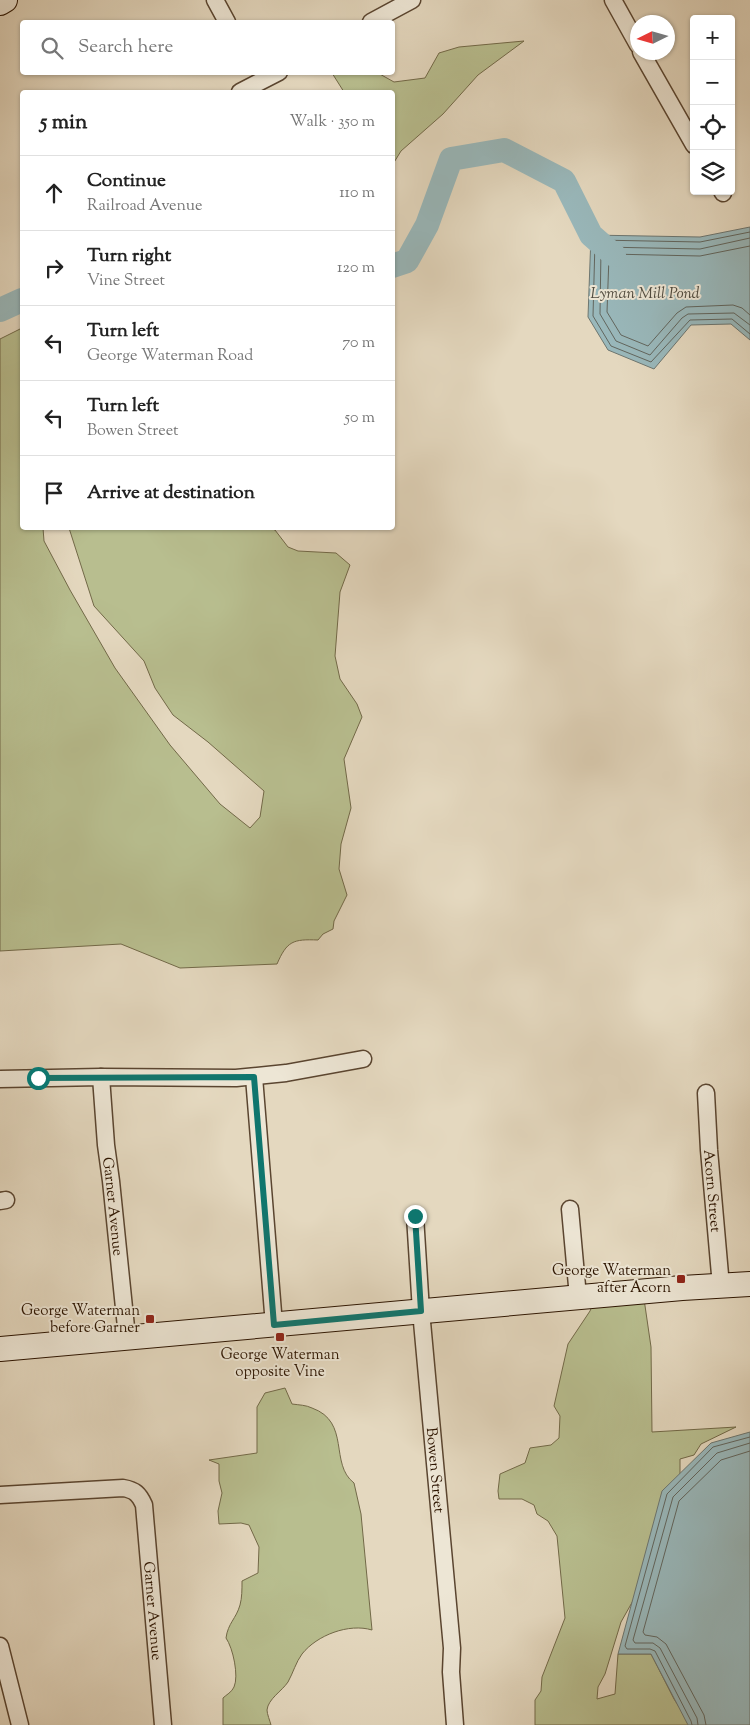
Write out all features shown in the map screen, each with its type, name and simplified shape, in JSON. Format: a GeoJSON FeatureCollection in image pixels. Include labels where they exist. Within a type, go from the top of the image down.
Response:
{"type":"FeatureCollection","features":[{"type":"Feature","properties":{"kind":"main road"},"geometry":{"type":"LineString","coordinates":[[0,3],[5,0]]}},
{"type":"Feature","properties":{"kind":"main road"},"geometry":{"type":"LineString","coordinates":[[0,1349],[578,1297],[750,1284]]}},
{"type":"Feature","properties":{"kind":"street"},"geometry":{"type":"LineString","coordinates":[[215,0],[226,20]]}},
{"type":"Feature","properties":{"kind":"street"},"geometry":{"type":"LineString","coordinates":[[375,20],[412,0]]}},
{"type":"Feature","properties":{"kind":"street"},"geometry":{"type":"LineString","coordinates":[[613,0],[630,31]]}},
{"type":"Feature","properties":{"kind":"street"},"geometry":{"type":"LineString","coordinates":[[646,60],[690,138]]}},
{"type":"Feature","properties":{"kind":"street"},"geometry":{"type":"LineString","coordinates":[[242,90],[255,78]]}},
{"type":"Feature","properties":{"kind":"street"},"geometry":{"type":"LineString","coordinates":[[0,1079],[254,1077],[363,1059]]}},
{"type":"Feature","properties":{"kind":"street","name":"Garner Avenue"},"geometry":{"type":"LineString","coordinates":[[101,1077],[106,1145],[127,1337]]}},
{"type":"Feature","properties":{"kind":"street"},"geometry":{"type":"LineString","coordinates":[[254,1077],[274,1325]]}},
{"type":"Feature","properties":{"kind":"street","name":"Acorn Street"},"geometry":{"type":"LineString","coordinates":[[706,1093],[721,1286]]}},
{"type":"Feature","properties":{"kind":"street"},"geometry":{"type":"LineString","coordinates":[[570,1209],[578,1297]]}},
{"type":"Feature","properties":{"kind":"street","name":"Bowen Street"},"geometry":{"type":"LineString","coordinates":[[415,1216],[421,1311],[452,1641],[455,1725]]}},
{"type":"Feature","properties":{"kind":"street","name":"Garner Avenue"},"geometry":{"type":"LineString","coordinates":[[0,1495],[123,1488],[133,1490],[140,1496],[144,1505],[163,1725]]}},
{"type":"Feature","properties":{"kind":"street"},"geometry":{"type":"LineString","coordinates":[[0,1646],[20,1725]]}},
{"type":"Feature","properties":{"kind":"green space"},"geometry":{"type":"Polygon","coordinates":[[[524,41],[478,75],[443,114],[401,151],[395,161],[395,90],[343,90],[333,75],[382,75],[394,82],[425,78],[439,53],[459,47],[524,41]]]}},
{"type":"Feature","properties":{"kind":"green space"},"geometry":{"type":"Polygon","coordinates":[[[20,329],[20,530],[43,530],[44,541],[115,668],[170,745],[220,804],[250,828],[260,817],[264,791],[208,742],[173,715],[155,688],[144,661],[94,606],[70,530],[275,530],[288,547],[298,551],[336,553],[350,565],[340,592],[335,656],[340,679],[357,704],[362,717],[344,759],[351,808],[341,844],[339,869],[347,895],[334,921],[333,929],[323,934],[318,940],[302,940],[292,943],[284,950],[277,964],[180,968],[121,944],[0,951],[0,339],[20,329]]]}},
{"type":"Feature","properties":{"kind":"green space"},"geometry":{"type":"Polygon","coordinates":[[[643,1292],[651,1347],[652,1432],[736,1427],[701,1444],[694,1455],[680,1459],[680,1487],[643,1583],[621,1622],[605,1674],[598,1687],[597,1699],[615,1694],[618,1654],[651,1654],[674,1699],[691,1725],[535,1725],[535,1700],[541,1691],[542,1677],[565,1618],[557,1536],[548,1521],[537,1514],[534,1505],[522,1499],[499,1499],[500,1474],[525,1463],[530,1448],[551,1445],[559,1438],[560,1416],[554,1406],[568,1344],[590,1311],[596,1297],[643,1292]]]}},
{"type":"Feature","properties":{"kind":"green space"},"geometry":{"type":"Polygon","coordinates":[[[285,1388],[292,1404],[312,1408],[324,1414],[332,1423],[336,1433],[342,1465],[354,1483],[361,1514],[372,1630],[353,1628],[334,1632],[308,1647],[300,1657],[288,1682],[268,1706],[267,1712],[271,1725],[223,1725],[223,1698],[233,1689],[236,1676],[233,1655],[226,1638],[227,1633],[240,1605],[242,1581],[258,1573],[259,1547],[249,1525],[241,1523],[219,1524],[218,1511],[222,1493],[219,1481],[219,1464],[209,1460],[257,1453],[257,1407],[265,1393],[285,1388]]]}},
{"type":"Feature","properties":{"kind":"water","name":"Lyman Mill Pond"},"geometry":{"type":"Polygon","coordinates":[[[750,227],[750,340],[731,324],[691,325],[654,369],[608,350],[588,317],[591,235],[700,237],[750,227]]]}},
{"type":"Feature","properties":{"kind":"water"},"geometry":{"type":"Polygon","coordinates":[[[750,1432],[750,1725],[688,1725],[651,1654],[618,1654],[662,1491],[711,1443],[750,1432]]]}},
{"type":"Feature","properties":{"kind":"waterway"},"geometry":{"type":"LineString","coordinates":[[395,265],[407,261],[427,225],[451,159],[504,150],[564,181],[591,235],[614,255]]}},
{"type":"Feature","properties":{"kind":"waterway"},"geometry":{"type":"LineString","coordinates":[[0,310],[20,301]]}},
{"type":"Feature","properties":{"kind":"place","name":"George Waterman after Acorn"},"geometry":{"type":"Point","coordinates":[681,1279]}},
{"type":"Feature","properties":{"kind":"place","name":"George Waterman before Garner"},"geometry":{"type":"Point","coordinates":[150,1319]}},
{"type":"Feature","properties":{"kind":"place","name":"George Waterman opposite Vine"},"geometry":{"type":"Point","coordinates":[280,1337]}},
{"type":"Feature","properties":{"kind":"route"},"geometry":{"type":"LineString","coordinates":[[38,1078],[254,1077],[274,1325],[421,1311],[415,1216]]}}]}
